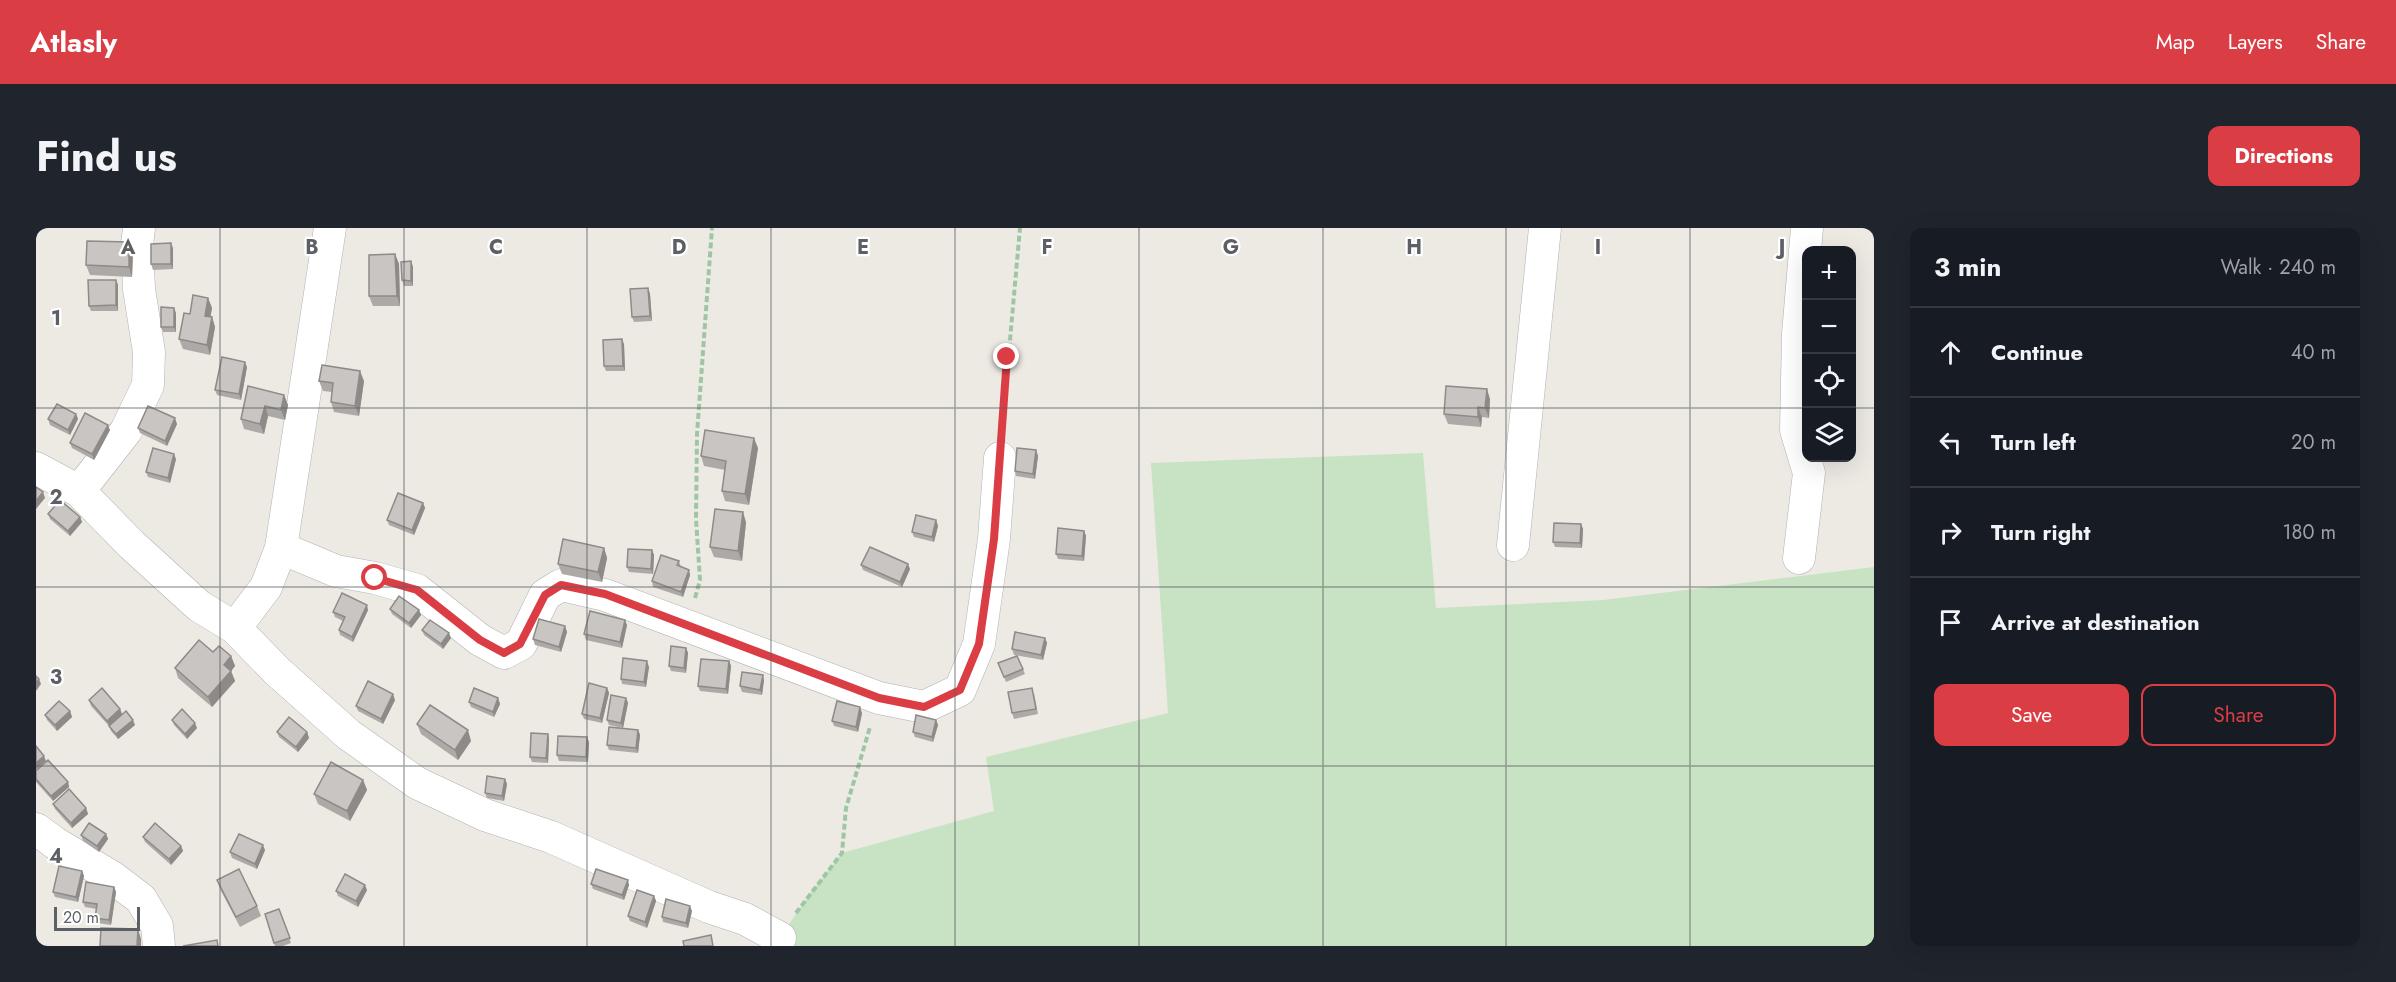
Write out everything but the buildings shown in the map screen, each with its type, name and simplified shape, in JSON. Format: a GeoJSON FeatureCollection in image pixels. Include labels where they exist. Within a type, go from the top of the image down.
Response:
{"type":"FeatureCollection","features":[{"type":"Feature","properties":{"kind":"street"},"geometry":{"type":"LineString","coordinates":[[79,491],[126,431],[148,385],[149,352],[139,289],[137,245],[139,228]]}},
{"type":"Feature","properties":{"kind":"street"},"geometry":{"type":"LineString","coordinates":[[235,628],[266,587],[281,548],[330,228]]}},
{"type":"Feature","properties":{"kind":"street"},"geometry":{"type":"LineString","coordinates":[[1513,545],[1545,228]]}},
{"type":"Feature","properties":{"kind":"street"},"geometry":{"type":"LineString","coordinates":[[1799,558],[1809,473],[1796,430],[1798,334],[1807,228]]}},
{"type":"Feature","properties":{"kind":"street"},"geometry":{"type":"LineString","coordinates":[[281,548],[336,571],[375,578],[417,590],[480,640],[504,653],[520,644],[545,595],[561,585],[605,594],[879,698],[924,707],[960,690],[979,644],[994,539],[1000,458]]}},
{"type":"Feature","properties":{"kind":"street"},"geometry":{"type":"LineString","coordinates":[[36,468],[79,491],[132,545],[199,606],[235,628],[278,672],[349,735],[417,783],[484,815],[551,837],[709,907],[745,919],[780,938]]}},
{"type":"Feature","properties":{"kind":"street"},"geometry":{"type":"LineString","coordinates":[[36,829],[112,877],[141,899],[157,926],[159,946]]}},
{"type":"Feature","properties":{"kind":"path"},"geometry":{"type":"LineString","coordinates":[[687,624],[700,580],[696,519],[697,434],[711,228]]}},
{"type":"Feature","properties":{"kind":"path"},"geometry":{"type":"LineString","coordinates":[[1000,458],[1020,228]]}},
{"type":"Feature","properties":{"kind":"path"},"geometry":{"type":"LineString","coordinates":[[780,938],[808,896],[842,853],[846,808],[879,698]]}},
{"type":"Feature","properties":{"kind":"green space"},"geometry":{"type":"Polygon","coordinates":[[[1423,453],[1436,608],[1603,600],[1874,567],[1874,946],[768,946],[780,938],[808,896],[842,853],[994,811],[986,757],[1168,713],[1151,463],[1423,453]]]}},
{"type":"Feature","properties":{"kind":"route"},"geometry":{"type":"LineString","coordinates":[[375,578],[417,590],[480,640],[504,653],[520,644],[545,595],[561,585],[605,594],[879,698],[924,707],[960,690],[979,644],[994,539],[1007,357]]}}]}
